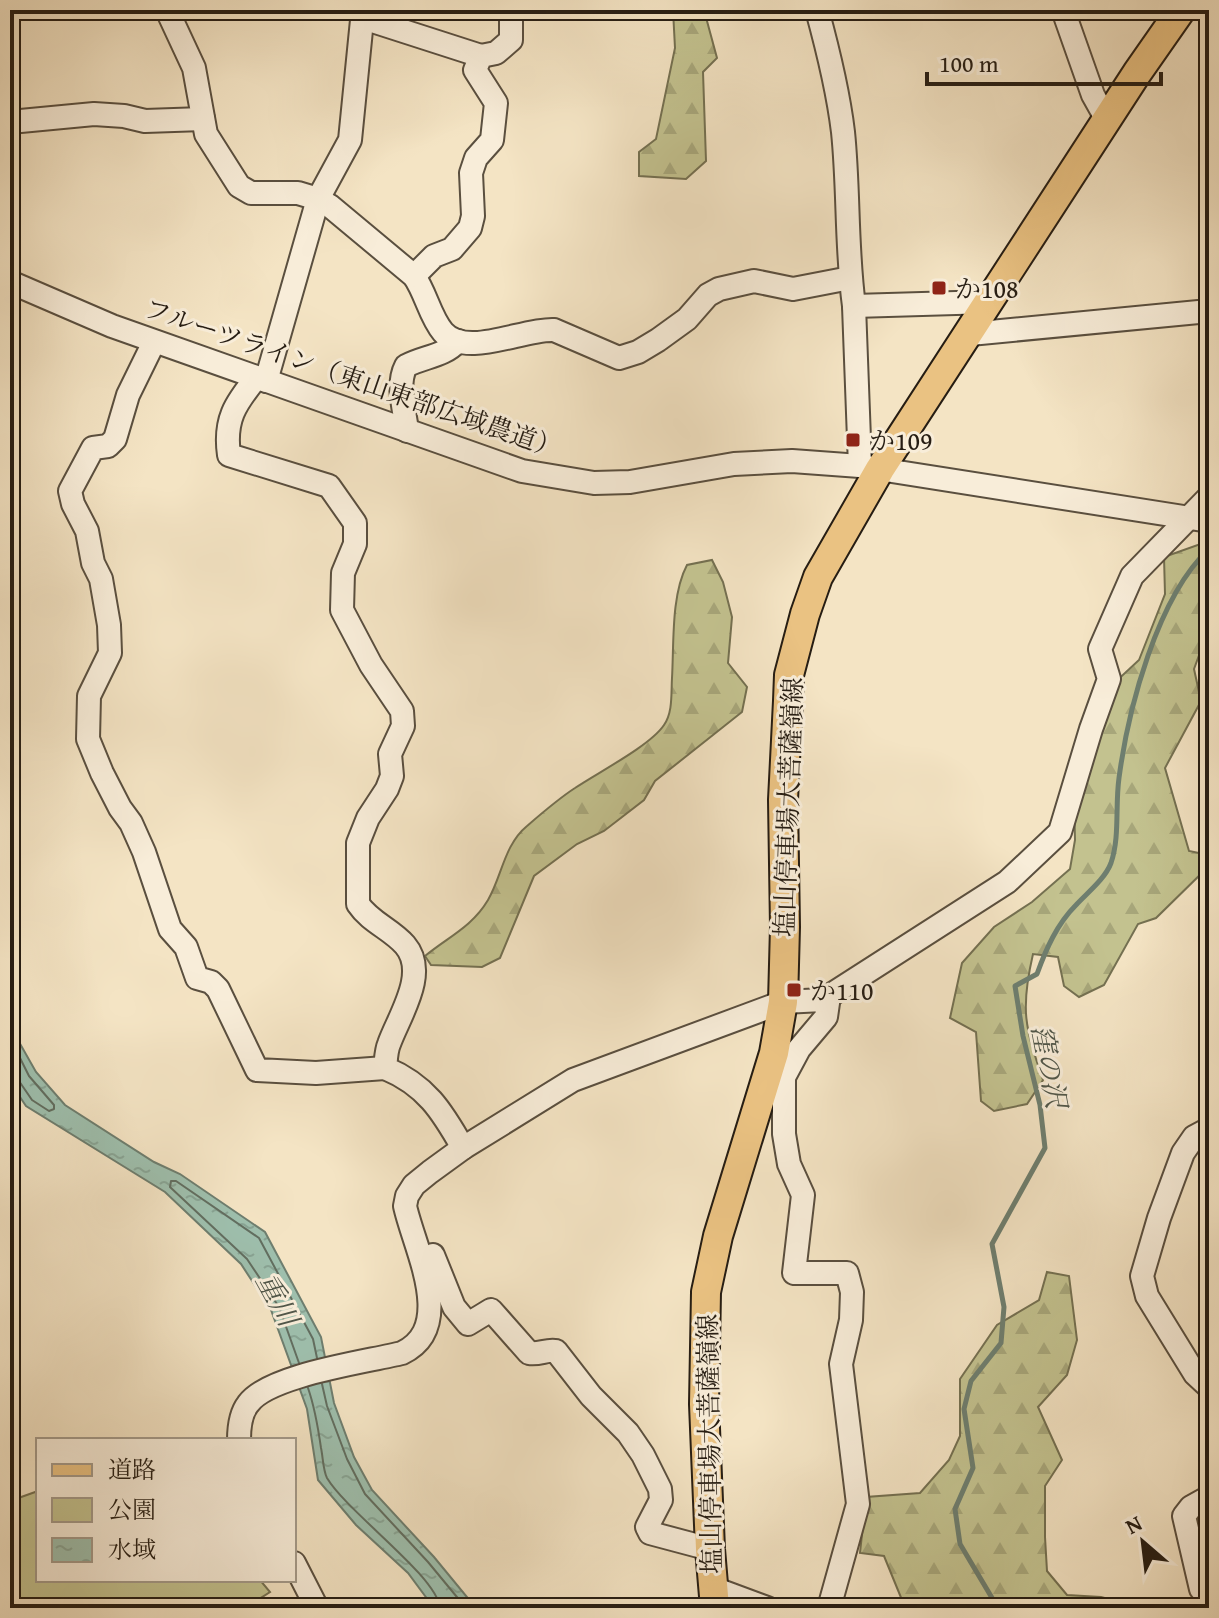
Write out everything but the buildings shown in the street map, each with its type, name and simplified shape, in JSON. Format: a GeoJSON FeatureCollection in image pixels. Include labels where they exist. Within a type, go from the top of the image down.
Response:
{"type":"FeatureCollection","features":[{"type":"Feature","properties":{"kind":"main road","name":"塩山停車場大菩薩嶺線"},"geometry":{"type":"LineString","coordinates":[[714,1598],[704,1373],[706,1292],[718,1236],[774,1053],[783,1002],[783,800],[789,675],[805,614],[818,577],[870,468],[970,334],[1181,10]]}},
{"type":"Feature","properties":{"kind":"street"},"geometry":{"type":"LineString","coordinates":[[167,10],[194,68],[206,134],[239,186],[251,193],[298,193],[318,199],[414,276],[444,334],[458,341],[481,342],[554,330],[619,358],[626,358],[687,319],[708,295],[719,289],[754,281],[793,289],[850,278]]}},
{"type":"Feature","properties":{"kind":"street"},"geometry":{"type":"LineString","coordinates":[[385,1068],[388,1046],[407,1000],[414,964],[406,946],[364,913],[358,904],[358,843],[392,776],[390,754],[403,726],[402,711],[371,665],[342,610],[343,573],[355,544],[355,523],[329,486],[229,455],[227,443],[233,407],[261,379],[318,199],[350,140],[363,14],[481,56],[496,53],[511,40],[511,10]]}},
{"type":"Feature","properties":{"kind":"street"},"geometry":{"type":"LineString","coordinates":[[817,10],[833,66],[843,134],[850,278],[870,468]]}},
{"type":"Feature","properties":{"kind":"street"},"geometry":{"type":"LineString","coordinates":[[1063,10],[1093,95],[1107,120]]}},
{"type":"Feature","properties":{"kind":"street"},"geometry":{"type":"LineString","coordinates":[[414,276],[434,256],[452,249],[470,228],[473,216],[471,173],[476,158],[492,140],[496,103],[475,70],[481,56]]}},
{"type":"Feature","properties":{"kind":"street"},"geometry":{"type":"LineString","coordinates":[[10,122],[94,114],[145,121],[203,119]]}},
{"type":"Feature","properties":{"kind":"street","name":"フルーツライン（東山東部広域農道）"},"geometry":{"type":"LineString","coordinates":[[10,282],[154,342],[522,471],[594,483],[630,482],[734,464],[792,461],[870,468],[1199,520]]}},
{"type":"Feature","properties":{"kind":"street"},"geometry":{"type":"LineString","coordinates":[[854,306],[990,302]]}},
{"type":"Feature","properties":{"kind":"street"},"geometry":{"type":"LineString","coordinates":[[970,334],[1209,311]]}},
{"type":"Feature","properties":{"kind":"street"},"geometry":{"type":"LineString","coordinates":[[407,431],[402,374],[406,366],[440,355],[458,341]]}},
{"type":"Feature","properties":{"kind":"street"},"geometry":{"type":"LineString","coordinates":[[154,342],[128,395],[115,439],[108,446],[93,448],[70,491],[87,531],[93,563],[101,579],[109,625],[110,653],[89,696],[88,739],[102,773],[144,852],[170,929],[186,947],[197,978],[211,982],[218,989],[257,1070],[316,1073],[385,1068],[407,1077],[440,1107],[463,1148]]}},
{"type":"Feature","properties":{"kind":"street"},"geometry":{"type":"LineString","coordinates":[[239,1438],[243,1412],[259,1392],[274,1384],[402,1353],[420,1339],[426,1327],[430,1303],[427,1278],[408,1220],[405,1206],[407,1196],[414,1185],[463,1148],[580,1077],[783,1002],[823,1000],[1007,882],[1060,832],[1109,679],[1100,649],[1132,576],[1199,520],[1209,497]]}},
{"type":"Feature","properties":{"kind":"street"},"geometry":{"type":"LineString","coordinates":[[829,996],[826,1017],[799,1049],[784,1077],[784,1134],[789,1164],[803,1195],[794,1273],[847,1273],[852,1292],[851,1320],[841,1364],[858,1504],[829,1608]]}},
{"type":"Feature","properties":{"kind":"street"},"geometry":{"type":"LineString","coordinates":[[1209,1129],[1194,1137],[1183,1153],[1142,1276],[1147,1296],[1195,1374],[1209,1387]]}},
{"type":"Feature","properties":{"kind":"street"},"geometry":{"type":"LineString","coordinates":[[408,1220],[420,1217],[444,1287],[454,1307],[468,1324],[491,1310],[529,1353],[556,1351],[591,1396],[628,1433],[660,1489],[661,1500],[647,1527],[650,1533],[710,1549]]}},
{"type":"Feature","properties":{"kind":"street"},"geometry":{"type":"LineString","coordinates":[[1209,1497],[1191,1507],[1184,1516],[1201,1589],[1209,1599]]}},
{"type":"Feature","properties":{"kind":"street"},"geometry":{"type":"LineString","coordinates":[[296,1567],[317,1608]]}},
{"type":"Feature","properties":{"kind":"street"},"geometry":{"type":"LineString","coordinates":[[714,1598],[767,1608]]}},
{"type":"Feature","properties":{"kind":"green space"},"geometry":{"type":"Polygon","coordinates":[[[673,10],[704,10],[717,58],[703,72],[706,161],[686,179],[639,176],[639,152],[656,139],[675,48],[673,10]]]}},
{"type":"Feature","properties":{"kind":"green space"},"geometry":{"type":"Polygon","coordinates":[[[1209,543],[1209,628],[1194,669],[1201,701],[1165,768],[1189,851],[1209,855],[1209,866],[1156,918],[1138,924],[1104,985],[1079,997],[1064,986],[1058,957],[1033,954],[1026,1018],[1043,1080],[1027,1104],[994,1111],[981,1101],[976,1032],[950,1018],[962,963],[994,927],[1032,902],[1070,869],[1075,840],[1074,799],[1111,686],[1139,660],[1165,594],[1164,557],[1209,543]]]}},
{"type":"Feature","properties":{"kind":"green space"},"geometry":{"type":"Polygon","coordinates":[[[712,560],[723,582],[732,617],[728,663],[747,687],[742,712],[655,781],[644,800],[604,831],[577,844],[534,876],[500,958],[482,967],[431,965],[425,956],[467,925],[482,909],[519,834],[562,797],[635,750],[664,725],[671,703],[674,620],[682,577],[687,565],[712,560]]]}},
{"type":"Feature","properties":{"kind":"green space"},"geometry":{"type":"Polygon","coordinates":[[[1047,1272],[1069,1276],[1077,1340],[1067,1375],[1038,1407],[1062,1460],[1045,1486],[1047,1571],[1067,1595],[1101,1597],[1143,1608],[954,1608],[902,1600],[884,1556],[860,1553],[866,1497],[920,1493],[949,1460],[960,1436],[960,1379],[997,1325],[1039,1300],[1047,1272]]]}},
{"type":"Feature","properties":{"kind":"green space"},"geometry":{"type":"Polygon","coordinates":[[[36,1492],[36,1582],[262,1582],[270,1592],[245,1608],[14,1608],[10,1595],[10,1501],[36,1492]]]}},
{"type":"Feature","properties":{"kind":"water","name":"重川"},"geometry":{"type":"Polygon","coordinates":[[[10,1026],[36,1072],[65,1105],[154,1162],[180,1174],[265,1232],[321,1337],[334,1403],[354,1457],[372,1490],[476,1608],[434,1608],[408,1573],[356,1525],[318,1480],[307,1409],[271,1310],[241,1264],[165,1192],[26,1106],[10,1082],[10,1026]]]}},
{"type":"Feature","properties":{"kind":"waterway","name":"窪の沢"},"geometry":{"type":"LineString","coordinates":[[998,1608],[960,1544],[955,1509],[973,1468],[964,1409],[971,1381],[1001,1343],[1004,1307],[992,1244],[1045,1148],[1040,1105],[1023,1036],[1015,986],[1037,974],[1063,920],[1100,880],[1111,863],[1123,751],[1138,688],[1174,595],[1209,549]]}},
{"type":"Feature","properties":{"kind":"place","name":"か108"},"geometry":{"type":"Point","coordinates":[939,288]}},
{"type":"Feature","properties":{"kind":"place","name":"か109"},"geometry":{"type":"Point","coordinates":[853,440]}},
{"type":"Feature","properties":{"kind":"place","name":"か110"},"geometry":{"type":"Point","coordinates":[794,990]}}]}
